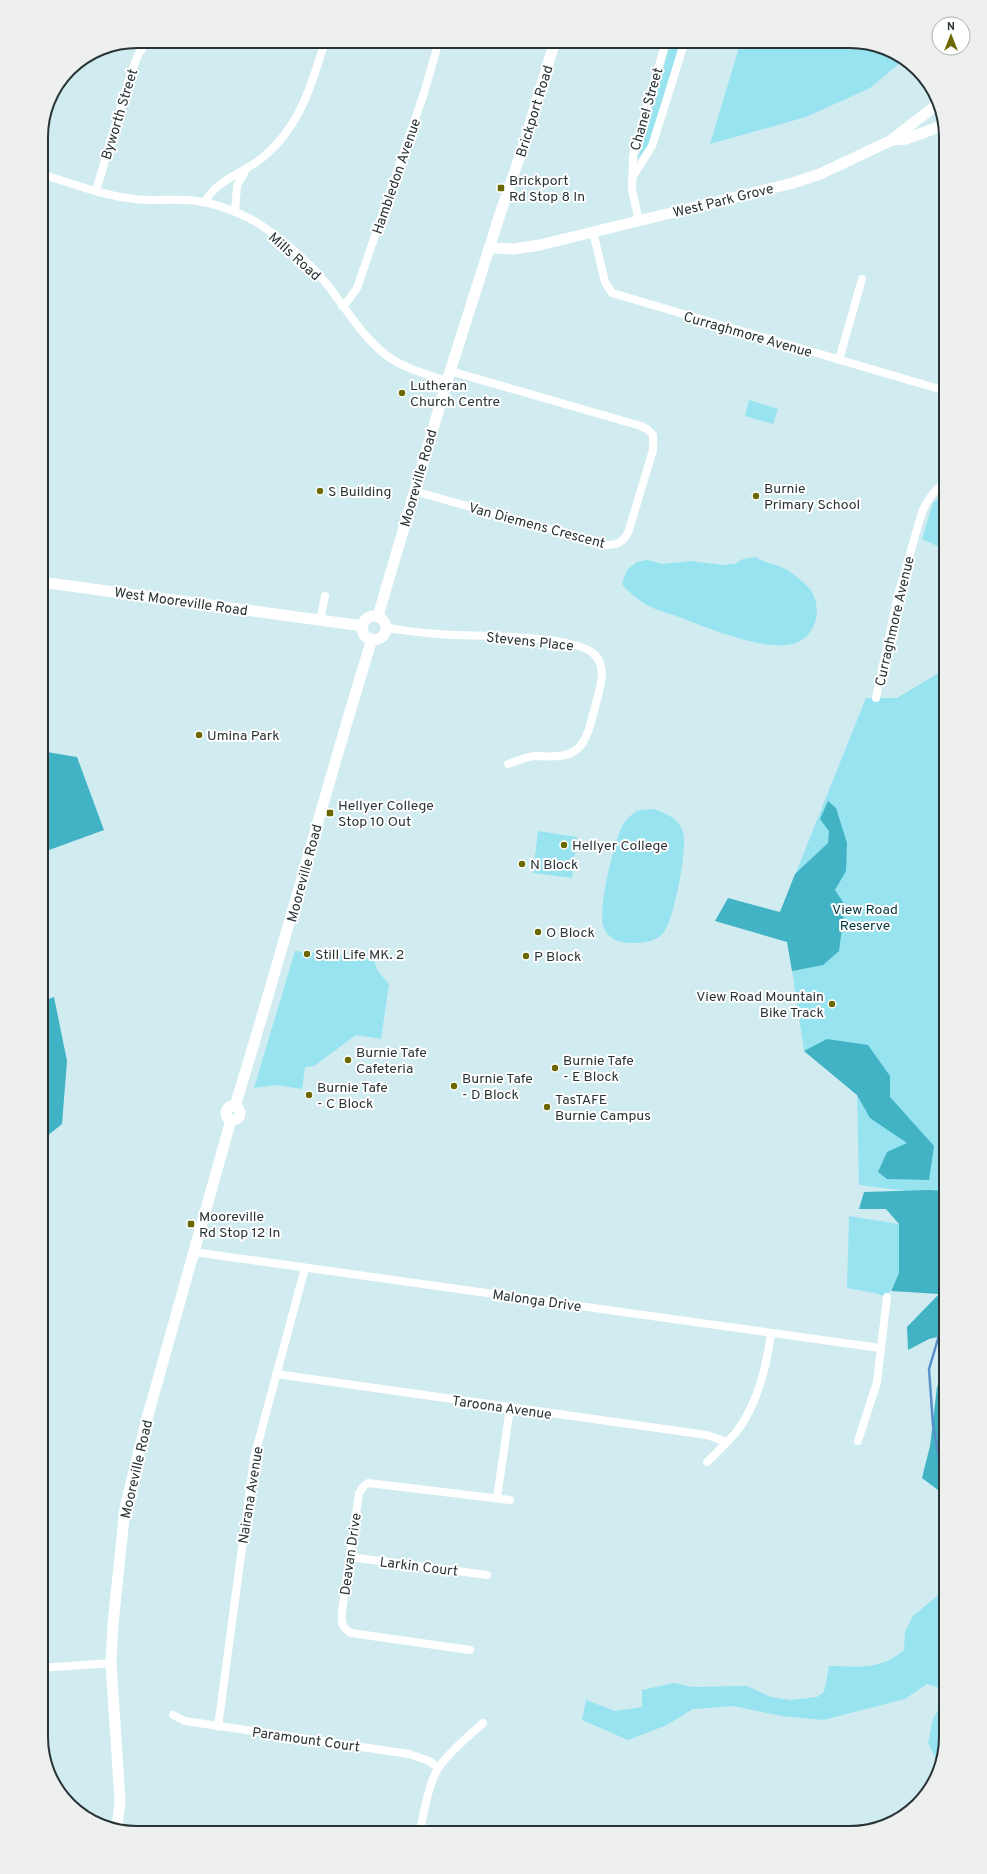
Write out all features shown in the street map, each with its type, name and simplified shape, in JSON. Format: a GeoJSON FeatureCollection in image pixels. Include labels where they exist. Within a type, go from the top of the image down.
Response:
{"type":"FeatureCollection","features":[{"type":"Feature","properties":{"kind":"main road","name":"Brickport Road"},"geometry":{"type":"LineString","coordinates":[[489,248],[523,147],[553,48]]}},
{"type":"Feature","properties":{"kind":"main road","name":"West Park Grove"},"geometry":{"type":"LineString","coordinates":[[489,248],[514,249],[540,245],[793,183],[820,174],[890,141],[934,107]]}},
{"type":"Feature","properties":{"kind":"main road"},"geometry":{"type":"LineString","coordinates":[[890,141],[906,139],[938,127]]}},
{"type":"Feature","properties":{"kind":"main road","name":"Mooreville Road"},"geometry":{"type":"LineString","coordinates":[[378,616],[448,376],[489,248]]}},
{"type":"Feature","properties":{"kind":"main road","name":"West Mooreville Road"},"geometry":{"type":"LineString","coordinates":[[48,583],[363,626]]}},
{"type":"Feature","properties":{"kind":"main road"},"geometry":{"type":"LineString","coordinates":[[378,616],[384,621],[386,628],[382,637],[372,639],[366,636],[363,626],[364,622],[370,617],[378,616]]}},
{"type":"Feature","properties":{"kind":"main road","name":"Mooreville Road"},"geometry":{"type":"LineString","coordinates":[[118,1823],[120,1801],[111,1663],[113,1624],[125,1508],[144,1429],[231,1120],[237,1119],[240,1115],[239,1110],[235,1106],[277,969],[328,784],[372,639]]}},
{"type":"Feature","properties":{"kind":"street","name":"Byworth Street"},"geometry":{"type":"LineString","coordinates":[[96,190],[130,76],[138,55],[143,48]]}},
{"type":"Feature","properties":{"kind":"street"},"geometry":{"type":"LineString","coordinates":[[205,202],[210,192],[224,180],[245,171],[278,144],[293,123],[304,103],[323,48]]}},
{"type":"Feature","properties":{"kind":"street","name":"Hambledon Avenue"},"geometry":{"type":"LineString","coordinates":[[342,306],[347,302],[357,288],[424,93],[437,48]]}},
{"type":"Feature","properties":{"kind":"street","name":"Chanel Street"},"geometry":{"type":"LineString","coordinates":[[639,221],[632,190],[631,178],[633,156],[664,48]]}},
{"type":"Feature","properties":{"kind":"street","name":"Chanel Street"},"geometry":{"type":"LineString","coordinates":[[631,178],[652,146],[683,48]]}},
{"type":"Feature","properties":{"kind":"street"},"geometry":{"type":"LineString","coordinates":[[235,212],[237,186],[245,171]]}},
{"type":"Feature","properties":{"kind":"street","name":"Mills Road"},"geometry":{"type":"LineString","coordinates":[[48,176],[134,199],[205,202],[235,212],[257,223],[284,242],[320,276],[362,333],[386,355],[415,370],[448,376]]}},
{"type":"Feature","properties":{"kind":"street","name":"Curraghmore Avenue"},"geometry":{"type":"LineString","coordinates":[[593,232],[605,282],[612,293],[939,389]]}},
{"type":"Feature","properties":{"kind":"street"},"geometry":{"type":"LineString","coordinates":[[839,360],[862,279]]}},
{"type":"Feature","properties":{"kind":"street","name":"Van Diemens Crescent"},"geometry":{"type":"LineString","coordinates":[[414,491],[606,545],[616,545],[624,540],[628,533],[653,450],[653,436],[648,430],[641,426],[448,376]]}},
{"type":"Feature","properties":{"kind":"street","name":"Curraghmore Avenue"},"geometry":{"type":"LineString","coordinates":[[876,698],[898,595],[922,512],[927,501],[939,487]]}},
{"type":"Feature","properties":{"kind":"street"},"geometry":{"type":"LineString","coordinates":[[320,620],[325,596]]}},
{"type":"Feature","properties":{"kind":"street","name":"Stevens Place"},"geometry":{"type":"LineString","coordinates":[[386,628],[438,634],[524,637],[570,643],[583,646],[596,656],[602,671],[600,684],[588,734],[581,747],[568,754],[534,756],[508,764]]}},
{"type":"Feature","properties":{"kind":"street","name":"Malonga Drive"},"geometry":{"type":"LineString","coordinates":[[194,1252],[880,1348]]}},
{"type":"Feature","properties":{"kind":"street","name":"Nairana Avenue"},"geometry":{"type":"LineString","coordinates":[[218,1727],[254,1458],[305,1268]]}},
{"type":"Feature","properties":{"kind":"street"},"geometry":{"type":"LineString","coordinates":[[858,1441],[877,1382],[887,1297]]}},
{"type":"Feature","properties":{"kind":"street"},"geometry":{"type":"LineString","coordinates":[[707,1462],[727,1442],[746,1417],[758,1388],[771,1333]]}},
{"type":"Feature","properties":{"kind":"street","name":"Taroona Avenue"},"geometry":{"type":"LineString","coordinates":[[276,1374],[706,1435],[727,1442]]}},
{"type":"Feature","properties":{"kind":"street"},"geometry":{"type":"LineString","coordinates":[[497,1498],[510,1408]]}},
{"type":"Feature","properties":{"kind":"street","name":"Deavan Drive"},"geometry":{"type":"LineString","coordinates":[[470,1650],[351,1633],[346,1630],[341,1619],[359,1493],[368,1483],[510,1500]]}},
{"type":"Feature","properties":{"kind":"street","name":"Larkin Court"},"geometry":{"type":"LineString","coordinates":[[350,1557],[487,1574]]}},
{"type":"Feature","properties":{"kind":"street"},"geometry":{"type":"LineString","coordinates":[[48,1668],[111,1663]]}},
{"type":"Feature","properties":{"kind":"street","name":"Paramount Court"},"geometry":{"type":"LineString","coordinates":[[173,1715],[185,1721],[218,1727],[409,1754],[429,1761],[438,1768]]}},
{"type":"Feature","properties":{"kind":"street"},"geometry":{"type":"LineString","coordinates":[[422,1826],[428,1797],[438,1768],[455,1748],[483,1723]]}},
{"type":"Feature","properties":{"kind":"green space"},"geometry":{"type":"Polygon","coordinates":[[[669,48],[678,48],[651,141],[638,159],[669,48]]]}},
{"type":"Feature","properties":{"kind":"green space"},"geometry":{"type":"Polygon","coordinates":[[[739,48],[856,48],[879,53],[900,63],[870,88],[806,117],[710,144],[739,48]]]}},
{"type":"Feature","properties":{"kind":"green space"},"geometry":{"type":"Polygon","coordinates":[[[749,400],[778,409],[773,424],[745,416],[749,400]]]}},
{"type":"Feature","properties":{"kind":"green space"},"geometry":{"type":"Polygon","coordinates":[[[939,498],[939,547],[922,539],[933,503],[939,498]]]}},
{"type":"Feature","properties":{"kind":"green space"},"geometry":{"type":"Polygon","coordinates":[[[756,557],[762,561],[778,566],[796,576],[811,590],[815,598],[817,614],[813,627],[805,638],[797,643],[780,645],[766,644],[720,632],[657,610],[645,604],[627,590],[622,584],[627,570],[637,562],[647,560],[663,564],[690,561],[723,565],[735,564],[743,559],[756,557]]]}},
{"type":"Feature","properties":{"kind":"green space","name":"View Road Reserve"},"geometry":{"type":"Polygon","coordinates":[[[939,673],[939,1195],[859,1185],[857,1095],[804,1051],[787,936],[775,925],[866,698],[897,698],[939,673]]]}},
{"type":"Feature","properties":{"kind":"green space"},"geometry":{"type":"Polygon","coordinates":[[[653,809],[667,814],[675,820],[683,832],[684,853],[676,899],[668,925],[660,936],[650,941],[627,943],[611,937],[604,928],[602,920],[611,860],[619,833],[625,822],[637,811],[653,809]]]}},
{"type":"Feature","properties":{"kind":"green space"},"geometry":{"type":"Polygon","coordinates":[[[538,831],[577,837],[572,878],[533,873],[538,831]]]}},
{"type":"Feature","properties":{"kind":"green space"},"geometry":{"type":"Polygon","coordinates":[[[295,951],[374,959],[377,970],[389,984],[381,1039],[356,1035],[314,1066],[305,1067],[302,1089],[276,1085],[254,1088],[295,951]]]}},
{"type":"Feature","properties":{"kind":"green space"},"geometry":{"type":"Polygon","coordinates":[[[849,1216],[899,1224],[899,1273],[887,1297],[875,1293],[847,1288],[849,1216]]]}},
{"type":"Feature","properties":{"kind":"green space"},"geometry":{"type":"Polygon","coordinates":[[[939,1595],[939,1688],[927,1684],[905,1699],[823,1720],[782,1716],[733,1706],[693,1709],[667,1725],[628,1740],[582,1720],[586,1700],[615,1711],[642,1707],[642,1690],[674,1683],[692,1687],[747,1686],[771,1697],[790,1700],[817,1697],[824,1692],[829,1666],[869,1666],[887,1661],[904,1650],[905,1632],[913,1616],[939,1595]]]}},
{"type":"Feature","properties":{"kind":"green space"},"geometry":{"type":"Polygon","coordinates":[[[939,1709],[939,1737],[936,1759],[928,1743],[933,1718],[939,1709]]]}},
{"type":"Feature","properties":{"kind":"shaded area"},"geometry":{"type":"Polygon","coordinates":[[[48,752],[77,757],[104,830],[48,850],[48,752]]]}},
{"type":"Feature","properties":{"kind":"shaded area"},"geometry":{"type":"Polygon","coordinates":[[[828,801],[836,808],[847,843],[846,871],[835,890],[845,905],[839,951],[823,965],[792,971],[787,942],[715,921],[728,898],[780,912],[795,874],[828,843],[829,831],[820,819],[828,801]]]}},
{"type":"Feature","properties":{"kind":"shaded area"},"geometry":{"type":"Polygon","coordinates":[[[54,997],[67,1061],[62,1124],[48,1135],[48,999],[54,997]]]}},
{"type":"Feature","properties":{"kind":"shaded area"},"geometry":{"type":"Polygon","coordinates":[[[827,1039],[868,1045],[890,1076],[890,1097],[934,1146],[929,1180],[887,1179],[878,1172],[887,1152],[907,1143],[870,1118],[857,1095],[804,1051],[827,1039]]]}},
{"type":"Feature","properties":{"kind":"shaded area"},"geometry":{"type":"Polygon","coordinates":[[[939,1191],[939,1294],[891,1291],[899,1273],[899,1224],[886,1209],[859,1209],[864,1192],[939,1191]]]}},
{"type":"Feature","properties":{"kind":"shaded area"},"geometry":{"type":"Polygon","coordinates":[[[939,1294],[939,1337],[929,1339],[908,1350],[907,1327],[939,1294]]]}},
{"type":"Feature","properties":{"kind":"shaded area"},"geometry":{"type":"Polygon","coordinates":[[[939,1384],[939,1491],[922,1478],[930,1446],[937,1387],[939,1384]]]}},
{"type":"Feature","properties":{"kind":"waterway"},"geometry":{"type":"LineString","coordinates":[[939,1335],[929,1369],[933,1425],[939,1458]]}},
{"type":"Feature","properties":{"kind":"place","name":"Brickport Rd Stop 8 In"},"geometry":{"type":"Point","coordinates":[501,188]}},
{"type":"Feature","properties":{"kind":"place","name":"Lutheran Church Centre"},"geometry":{"type":"Point","coordinates":[402,393]}},
{"type":"Feature","properties":{"kind":"place","name":"S Building"},"geometry":{"type":"Point","coordinates":[320,491]}},
{"type":"Feature","properties":{"kind":"place","name":"Burnie Primary School"},"geometry":{"type":"Point","coordinates":[756,496]}},
{"type":"Feature","properties":{"kind":"place","name":"Umina Park"},"geometry":{"type":"Point","coordinates":[199,735]}},
{"type":"Feature","properties":{"kind":"place","name":"Hellyer College Stop 10 Out"},"geometry":{"type":"Point","coordinates":[330,813]}},
{"type":"Feature","properties":{"kind":"place","name":"Hellyer College"},"geometry":{"type":"Point","coordinates":[564,845]}},
{"type":"Feature","properties":{"kind":"place","name":"N Block"},"geometry":{"type":"Point","coordinates":[522,864]}},
{"type":"Feature","properties":{"kind":"place","name":"O Block"},"geometry":{"type":"Point","coordinates":[538,932]}},
{"type":"Feature","properties":{"kind":"place","name":"Still Life MK. 2"},"geometry":{"type":"Point","coordinates":[307,954]}},
{"type":"Feature","properties":{"kind":"place","name":"P Block"},"geometry":{"type":"Point","coordinates":[526,956]}},
{"type":"Feature","properties":{"kind":"place","name":"View Road Mountain Bike Track"},"geometry":{"type":"Point","coordinates":[832,1004]}},
{"type":"Feature","properties":{"kind":"place","name":"Burnie Tafe Cafeteria"},"geometry":{"type":"Point","coordinates":[348,1060]}},
{"type":"Feature","properties":{"kind":"place","name":"Burnie Tafe - E Block"},"geometry":{"type":"Point","coordinates":[555,1068]}},
{"type":"Feature","properties":{"kind":"place","name":"Burnie Tafe - D Block"},"geometry":{"type":"Point","coordinates":[454,1086]}},
{"type":"Feature","properties":{"kind":"place","name":"Burnie Tafe - C Block"},"geometry":{"type":"Point","coordinates":[309,1095]}},
{"type":"Feature","properties":{"kind":"place","name":"TasTAFE Burnie Campus"},"geometry":{"type":"Point","coordinates":[547,1107]}},
{"type":"Feature","properties":{"kind":"place","name":"Mooreville Rd Stop 12 In"},"geometry":{"type":"Point","coordinates":[191,1224]}}]}
